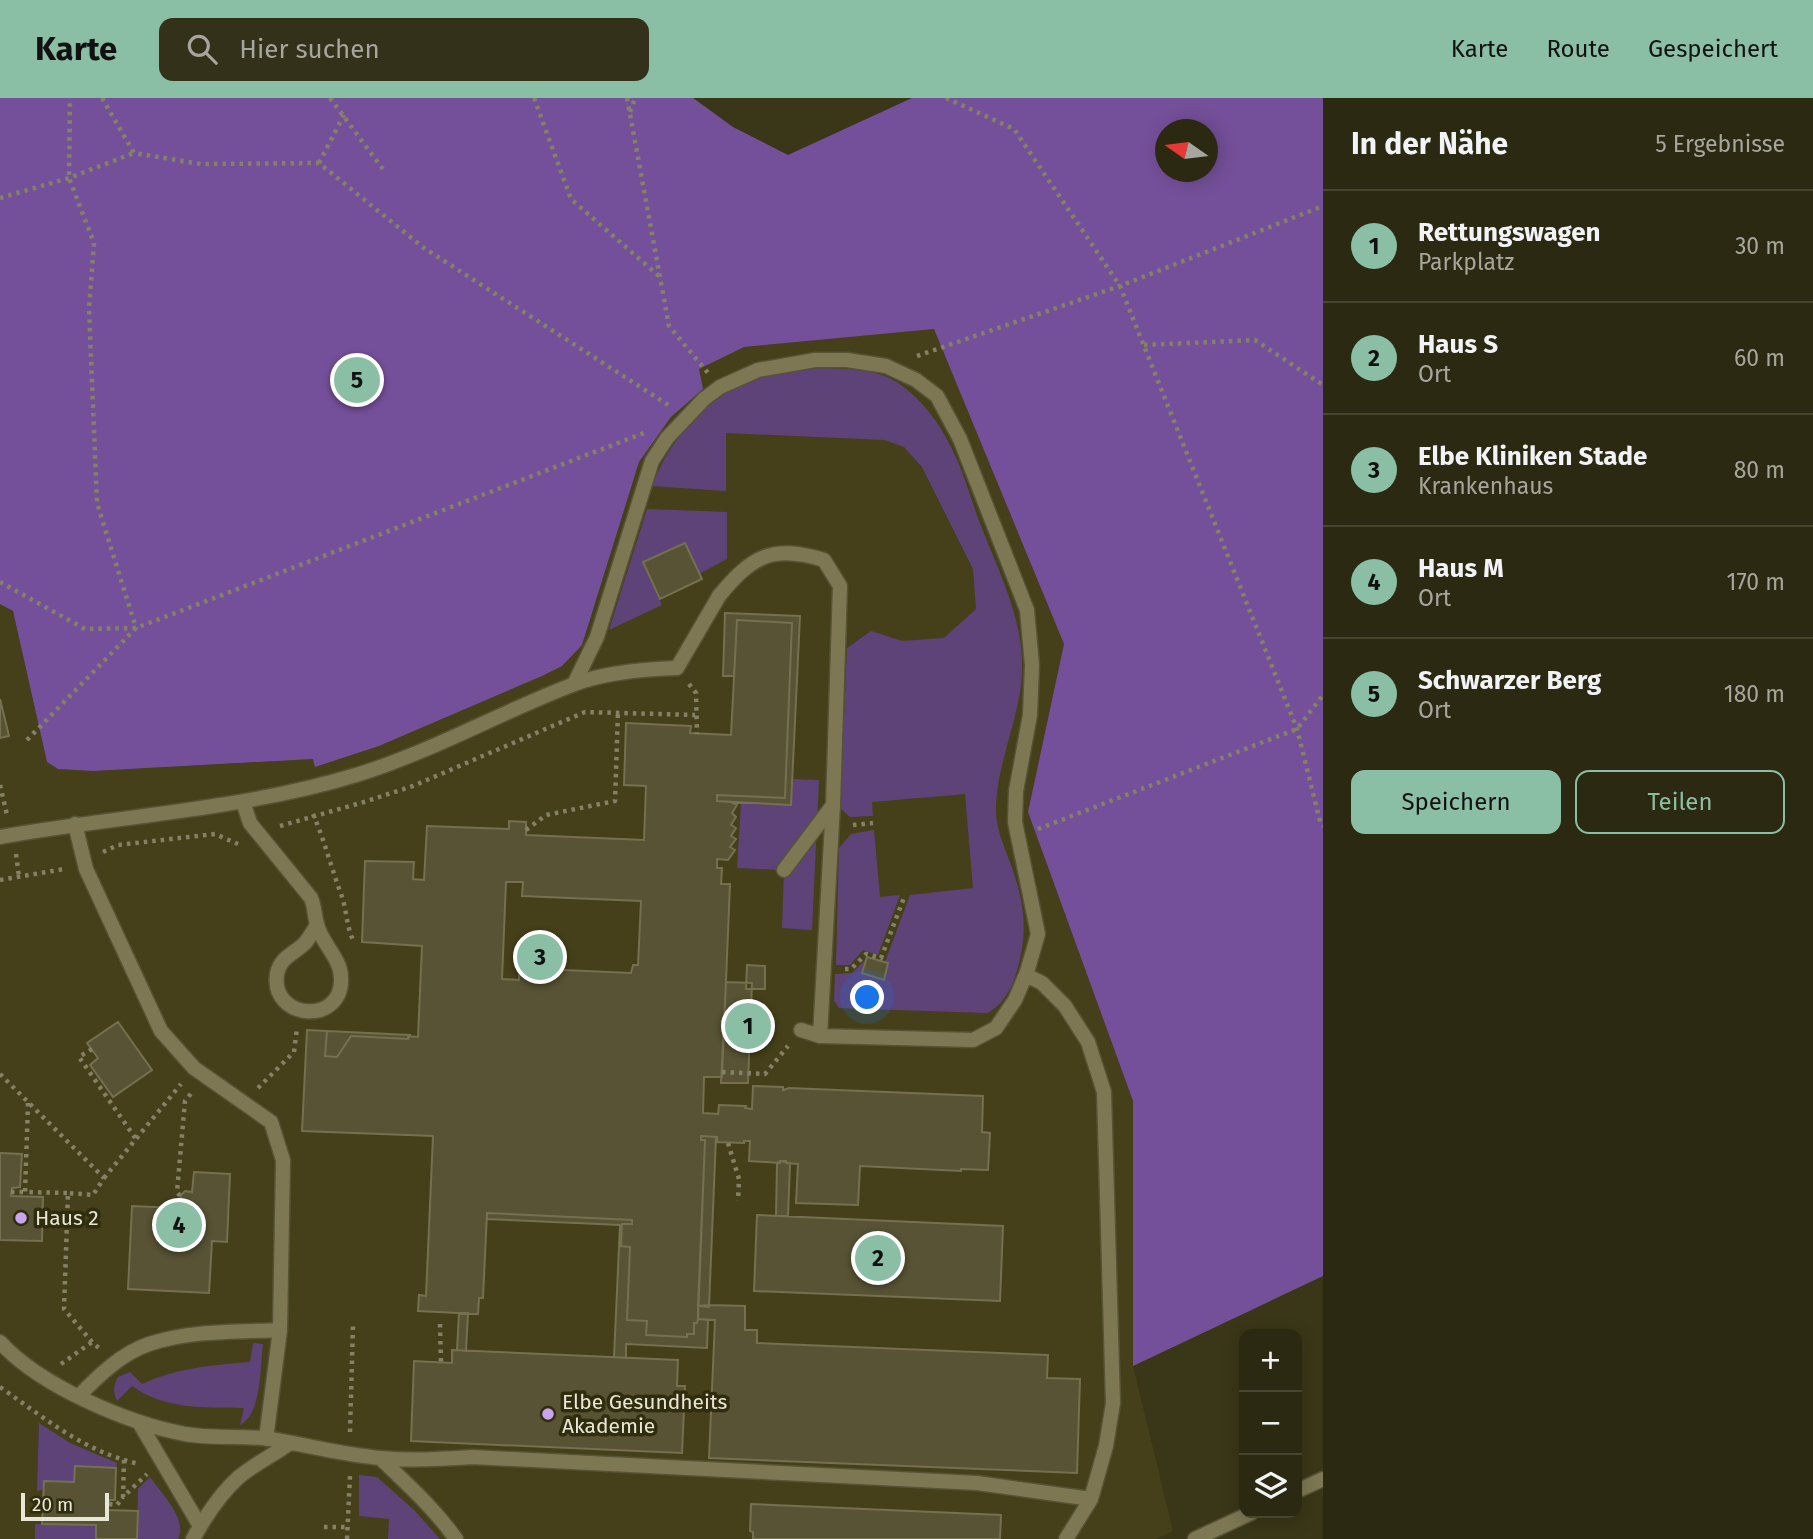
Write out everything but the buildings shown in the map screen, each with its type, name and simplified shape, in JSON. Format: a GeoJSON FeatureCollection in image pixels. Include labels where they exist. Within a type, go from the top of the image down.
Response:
{"type":"FeatureCollection","features":[{"type":"Feature","properties":{"kind":"street"},"geometry":{"type":"LineString","coordinates":[[574,684],[597,637],[652,461],[685,416],[720,387],[758,370],[815,360],[847,360],[886,366],[916,380],[937,396],[960,439],[1027,610],[1032,665],[1030,715],[1016,791],[1016,822],[1038,934],[1026,975],[1015,1000],[996,1028],[973,1040],[820,1037],[801,1030]]}},
{"type":"Feature","properties":{"kind":"street"},"geometry":{"type":"LineString","coordinates":[[0,837],[75,824],[243,802],[343,779],[444,743],[574,684],[636,671],[677,668],[719,596],[744,568],[765,555],[786,553],[824,560],[840,586],[833,805],[820,1037]]}},
{"type":"Feature","properties":{"kind":"street"},"geometry":{"type":"LineString","coordinates":[[243,802],[250,823],[311,898],[317,925],[342,976],[340,989],[333,1002],[320,1011],[311,1013],[285,1002],[277,983],[283,959],[305,942],[317,925]]}},
{"type":"Feature","properties":{"kind":"street"},"geometry":{"type":"LineString","coordinates":[[784,870],[833,805]]}},
{"type":"Feature","properties":{"kind":"street"},"geometry":{"type":"LineString","coordinates":[[75,824],[84,863],[161,1031],[199,1072],[271,1122],[282,1160],[280,1330],[266,1439]]}},
{"type":"Feature","properties":{"kind":"street"},"geometry":{"type":"LineString","coordinates":[[1026,975],[1042,983],[1065,1006],[1088,1042],[1104,1092],[1113,1403],[1106,1446],[1091,1499],[1066,1539]]}},
{"type":"Feature","properties":{"kind":"street"},"geometry":{"type":"LineString","coordinates":[[79,1396],[118,1362],[148,1344],[191,1335],[280,1330]]}},
{"type":"Feature","properties":{"kind":"street"},"geometry":{"type":"LineString","coordinates":[[0,1342],[32,1370],[79,1396],[140,1424],[187,1434],[266,1439],[380,1458],[435,1460],[472,1457],[796,1472],[977,1483],[1091,1499]]}},
{"type":"Feature","properties":{"kind":"street"},"geometry":{"type":"LineString","coordinates":[[140,1424],[197,1532],[221,1496],[241,1475],[290,1443]]}},
{"type":"Feature","properties":{"kind":"street"},"geometry":{"type":"LineString","coordinates":[[380,1458],[425,1501],[456,1539]]}},
{"type":"Feature","properties":{"kind":"street"},"geometry":{"type":"LineString","coordinates":[[1302,1490],[1323,1479]]}},
{"type":"Feature","properties":{"kind":"street"},"geometry":{"type":"LineString","coordinates":[[1195,1539],[1240,1518]]}},
{"type":"Feature","properties":{"kind":"path"},"geometry":{"type":"LineString","coordinates":[[70,98],[69,178],[94,243],[89,309],[97,503],[136,628]]}},
{"type":"Feature","properties":{"kind":"path"},"geometry":{"type":"LineString","coordinates":[[102,98],[134,153]]}},
{"type":"Feature","properties":{"kind":"path"},"geometry":{"type":"LineString","coordinates":[[330,98],[385,172]]}},
{"type":"Feature","properties":{"kind":"path"},"geometry":{"type":"LineString","coordinates":[[534,98],[571,200],[660,278]]}},
{"type":"Feature","properties":{"kind":"path"},"geometry":{"type":"LineString","coordinates":[[628,98],[669,326],[720,387]]}},
{"type":"Feature","properties":{"kind":"path"},"geometry":{"type":"LineString","coordinates":[[630,113],[635,98]]}},
{"type":"Feature","properties":{"kind":"path"},"geometry":{"type":"LineString","coordinates":[[946,98],[1014,129],[1121,286],[1297,729],[1322,827]]}},
{"type":"Feature","properties":{"kind":"path"},"geometry":{"type":"LineString","coordinates":[[319,163],[344,115]]}},
{"type":"Feature","properties":{"kind":"path"},"geometry":{"type":"LineString","coordinates":[[0,198],[69,178],[134,153],[201,164],[319,163],[424,248],[685,416]]}},
{"type":"Feature","properties":{"kind":"path"},"geometry":{"type":"LineString","coordinates":[[886,366],[1121,286],[1323,206]]}},
{"type":"Feature","properties":{"kind":"path"},"geometry":{"type":"LineString","coordinates":[[1144,345],[1255,340],[1323,385]]}},
{"type":"Feature","properties":{"kind":"path"},"geometry":{"type":"LineString","coordinates":[[0,582],[85,629],[136,628],[649,431]]}},
{"type":"Feature","properties":{"kind":"path"},"geometry":{"type":"LineString","coordinates":[[27,740],[136,628]]}},
{"type":"Feature","properties":{"kind":"path"},"geometry":{"type":"LineString","coordinates":[[677,668],[695,693],[696,734]]}},
{"type":"Feature","properties":{"kind":"path"},"geometry":{"type":"LineString","coordinates":[[1018,837],[1297,729],[1323,695]]}},
{"type":"Feature","properties":{"kind":"path"},"geometry":{"type":"LineString","coordinates":[[526,831],[547,815],[615,801],[618,711]]}},
{"type":"Feature","properties":{"kind":"path"},"geometry":{"type":"LineString","coordinates":[[356,947],[348,926],[342,895],[334,881],[314,815],[413,786],[585,712],[695,715]]}},
{"type":"Feature","properties":{"kind":"path"},"geometry":{"type":"LineString","coordinates":[[0,880],[70,868],[118,845],[215,835],[240,845]]}},
{"type":"Feature","properties":{"kind":"path"},"geometry":{"type":"LineString","coordinates":[[851,969],[866,954],[881,958],[905,895]]}},
{"type":"Feature","properties":{"kind":"path"},"geometry":{"type":"LineString","coordinates":[[722,1072],[765,1074],[801,1030]]}},
{"type":"Feature","properties":{"kind":"path"},"geometry":{"type":"LineString","coordinates":[[92,1049],[79,1057],[136,1139]]}},
{"type":"Feature","properties":{"kind":"path"},"geometry":{"type":"LineString","coordinates":[[265,1080],[294,1052]]}},
{"type":"Feature","properties":{"kind":"path"},"geometry":{"type":"LineString","coordinates":[[11,1192],[93,1195],[136,1139],[199,1072]]}},
{"type":"Feature","properties":{"kind":"path"},"geometry":{"type":"LineString","coordinates":[[180,1196],[177,1192],[185,1101],[199,1072]]}},
{"type":"Feature","properties":{"kind":"path"},"geometry":{"type":"LineString","coordinates":[[0,1074],[104,1178]]}},
{"type":"Feature","properties":{"kind":"path"},"geometry":{"type":"LineString","coordinates":[[25,1192],[28,1102]]}},
{"type":"Feature","properties":{"kind":"path"},"geometry":{"type":"LineString","coordinates":[[728,1143],[739,1179],[738,1201]]}},
{"type":"Feature","properties":{"kind":"path"},"geometry":{"type":"LineString","coordinates":[[68,1193],[64,1309],[92,1342],[118,1362]]}},
{"type":"Feature","properties":{"kind":"path"},"geometry":{"type":"LineString","coordinates":[[440,1324],[441,1362]]}},
{"type":"Feature","properties":{"kind":"path"},"geometry":{"type":"LineString","coordinates":[[347,1539],[352,1325]]}},
{"type":"Feature","properties":{"kind":"path"},"geometry":{"type":"LineString","coordinates":[[44,1376],[92,1342]]}},
{"type":"Feature","properties":{"kind":"path"},"geometry":{"type":"LineString","coordinates":[[0,1387],[73,1439],[93,1450],[146,1465],[150,1472],[117,1505],[109,1504]]}},
{"type":"Feature","properties":{"kind":"path"},"geometry":{"type":"LineString","coordinates":[[124,1460],[124,1497]]}},
{"type":"Feature","properties":{"kind":"path"},"geometry":{"type":"LineString","coordinates":[[324,1527],[348,1527]]}},
{"type":"Feature","properties":{"kind":"shaded area"},"geometry":{"type":"Polygon","coordinates":[[[0,98],[693,98],[733,127],[788,155],[912,98],[1323,98],[1323,1276],[1133,1366],[1133,1101],[1028,812],[1064,644],[934,329],[744,347],[699,369],[703,389],[671,417],[639,462],[582,645],[562,666],[379,746],[315,767],[313,759],[93,771],[58,769],[47,762],[13,611],[0,604],[0,98]]]}},
{"type":"Feature","properties":{"kind":"shaded area"},"geometry":{"type":"Polygon","coordinates":[[[934,329],[1064,644],[1028,812],[1133,1101],[1133,1366],[1173,1531],[1156,1539],[0,1539],[0,604],[13,611],[47,762],[58,769],[93,771],[314,759],[315,767],[379,746],[542,676],[582,645],[639,462],[671,417],[703,389],[698,369],[744,347],[934,329]]]}},
{"type":"Feature","properties":{"kind":"shaded area"},"geometry":{"type":"Polygon","coordinates":[[[815,368],[860,370],[882,375],[909,391],[930,413],[959,465],[1014,614],[1022,652],[1022,672],[1017,708],[999,777],[996,813],[1020,896],[1024,922],[1022,948],[1015,977],[1001,1003],[987,1013],[839,1008],[834,1001],[835,974],[852,973],[865,960],[862,973],[884,979],[888,963],[885,962],[910,895],[973,888],[965,794],[872,802],[873,816],[850,817],[840,808],[847,648],[871,631],[902,641],[944,638],[976,609],[973,569],[922,467],[904,447],[885,440],[726,433],[726,491],[652,486],[681,434],[708,405],[724,393],[760,376],[815,368]]]}},
{"type":"Feature","properties":{"kind":"shaded area"},"geometry":{"type":"Polygon","coordinates":[[[647,509],[727,512],[727,559],[699,574],[643,563],[662,605],[609,630],[647,509]]]}},
{"type":"Feature","properties":{"kind":"shaded area"},"geometry":{"type":"Polygon","coordinates":[[[792,779],[819,780],[812,930],[782,928],[784,870],[737,868],[741,803],[790,805],[792,779]]]}},
{"type":"Feature","properties":{"kind":"shaded area"},"geometry":{"type":"Polygon","coordinates":[[[874,830],[880,897],[900,895],[878,955],[863,950],[850,965],[836,965],[839,848],[851,834],[874,830]]]}},
{"type":"Feature","properties":{"kind":"shaded area"},"geometry":{"type":"Polygon","coordinates":[[[253,1343],[263,1344],[259,1389],[252,1411],[240,1425],[244,1408],[186,1406],[158,1399],[132,1386],[117,1401],[114,1389],[118,1377],[130,1372],[142,1384],[181,1371],[250,1362],[253,1343]]]}},
{"type":"Feature","properties":{"kind":"shaded area"},"geometry":{"type":"Polygon","coordinates":[[[39,1423],[70,1443],[117,1463],[116,1468],[75,1466],[74,1482],[37,1491],[39,1423]]]}},
{"type":"Feature","properties":{"kind":"shaded area"},"geometry":{"type":"Polygon","coordinates":[[[359,1475],[377,1477],[414,1510],[440,1539],[388,1539],[389,1519],[359,1516],[359,1475]]]}},
{"type":"Feature","properties":{"kind":"shaded area"},"geometry":{"type":"Polygon","coordinates":[[[150,1477],[176,1515],[180,1531],[178,1539],[137,1539],[138,1489],[150,1477]]]}},
{"type":"Feature","properties":{"kind":"shaded area"},"geometry":{"type":"Polygon","coordinates":[[[35,1524],[96,1525],[96,1539],[35,1539],[35,1524]]]}},
{"type":"Feature","properties":{"kind":"place","name":"Schwarzer Berg"},"geometry":{"type":"Point","coordinates":[357,380]}},
{"type":"Feature","properties":{"kind":"place","name":"Elbe Kliniken Stade"},"geometry":{"type":"Point","coordinates":[540,957]}},
{"type":"Feature","properties":{"kind":"place","name":"Rettungswagen"},"geometry":{"type":"Point","coordinates":[748,1026]}},
{"type":"Feature","properties":{"kind":"place","name":"Haus 2"},"geometry":{"type":"Point","coordinates":[21,1218]}},
{"type":"Feature","properties":{"kind":"place","name":"Haus M"},"geometry":{"type":"Point","coordinates":[179,1225]}},
{"type":"Feature","properties":{"kind":"place","name":"Haus S"},"geometry":{"type":"Point","coordinates":[878,1258]}},
{"type":"Feature","properties":{"kind":"place","name":"Elbe Gesundheits Akademie"},"geometry":{"type":"Point","coordinates":[548,1414]}}]}
